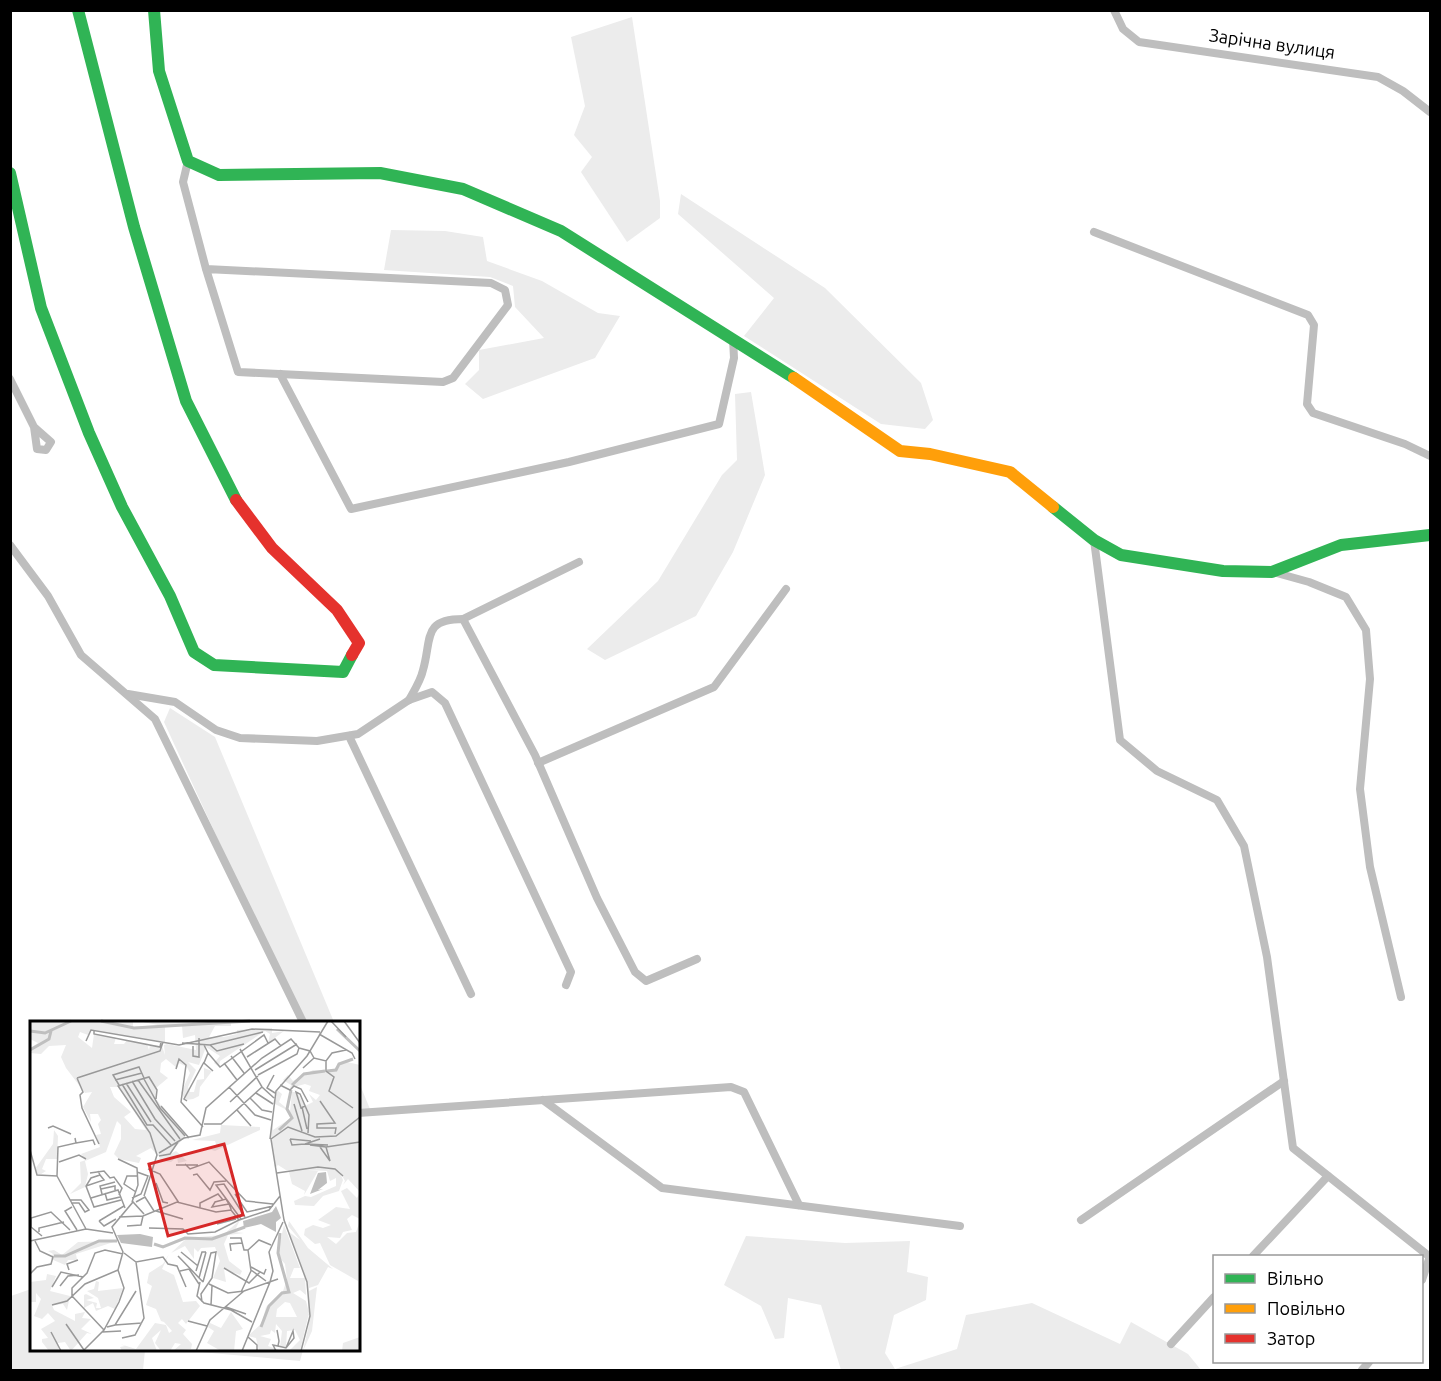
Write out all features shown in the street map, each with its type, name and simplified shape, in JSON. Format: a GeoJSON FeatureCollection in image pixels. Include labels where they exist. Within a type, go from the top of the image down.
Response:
{"type":"FeatureCollection","features":[{"type":"Feature","properties":{"kind":"street"},"geometry":{"type":"LineString","coordinates":[[10,173],[41,308],[85,423],[122,507],[170,596],[194,652],[214,665],[343,672],[359,643],[337,610],[272,548],[231,494],[186,401],[134,227],[78,10]]}},
{"type":"Feature","properties":{"kind":"street"},"geometry":{"type":"LineString","coordinates":[[154,10],[159,71],[188,161],[183,182],[206,269],[238,372],[443,382],[453,378],[508,305],[505,290],[491,283],[206,269]]}},
{"type":"Feature","properties":{"kind":"street","name":"Зарічна вулиця"},"geometry":{"type":"LineString","coordinates":[[1114,10],[1123,29],[1139,42],[1378,77],[1403,91],[1431,112]]}},
{"type":"Feature","properties":{"kind":"street"},"geometry":{"type":"LineString","coordinates":[[188,161],[219,175],[380,173],[463,189],[561,231],[817,392],[900,451],[930,454],[1010,472],[1094,540],[1126,556],[1223,572],[1272,572],[1309,582],[1346,597],[1366,630],[1370,680],[1360,789],[1370,867],[1401,997]]}},
{"type":"Feature","properties":{"kind":"street"},"geometry":{"type":"LineString","coordinates":[[1094,232],[1308,315],[1314,325],[1307,404],[1313,413],[1405,444],[1431,456]]}},
{"type":"Feature","properties":{"kind":"street"},"geometry":{"type":"LineString","coordinates":[[280,374],[351,509],[569,462],[719,424],[734,358],[733,339]]}},
{"type":"Feature","properties":{"kind":"street"},"geometry":{"type":"LineString","coordinates":[[10,380],[34,427]]}},
{"type":"Feature","properties":{"kind":"street"},"geometry":{"type":"LineString","coordinates":[[1272,572],[1341,545],[1431,535]]}},
{"type":"Feature","properties":{"kind":"street"},"geometry":{"type":"LineString","coordinates":[[1094,540],[1120,740],[1157,771],[1217,800],[1244,846],[1268,957],[1293,1148],[1430,1257],[1423,1277]]}},
{"type":"Feature","properties":{"kind":"street"},"geometry":{"type":"LineString","coordinates":[[10,545],[48,596],[81,655],[155,719],[302,1021]]}},
{"type":"Feature","properties":{"kind":"street"},"geometry":{"type":"LineString","coordinates":[[409,700],[423,672],[431,630],[445,619],[463,619],[579,562]]}},
{"type":"Feature","properties":{"kind":"street"},"geometry":{"type":"LineString","coordinates":[[538,763],[714,687],[786,589]]}},
{"type":"Feature","properties":{"kind":"street"},"geometry":{"type":"LineString","coordinates":[[463,619],[538,763],[597,898],[635,972],[646,981],[697,959]]}},
{"type":"Feature","properties":{"kind":"street"},"geometry":{"type":"LineString","coordinates":[[128,694],[175,702],[216,730],[240,738],[317,741],[358,734],[409,700],[432,692],[445,703],[571,972],[566,985]]}},
{"type":"Feature","properties":{"kind":"street"},"geometry":{"type":"LineString","coordinates":[[349,736],[471,994]]}},
{"type":"Feature","properties":{"kind":"street"},"geometry":{"type":"LineString","coordinates":[[1081,1220],[1284,1081]]}},
{"type":"Feature","properties":{"kind":"street"},"geometry":{"type":"LineString","coordinates":[[360,1113],[731,1087],[744,1092],[800,1205]]}},
{"type":"Feature","properties":{"kind":"street"},"geometry":{"type":"LineString","coordinates":[[543,1100],[662,1188],[960,1226]]}},
{"type":"Feature","properties":{"kind":"street"},"geometry":{"type":"LineString","coordinates":[[1254,1255],[1328,1176]]}},
{"type":"Feature","properties":{"kind":"street"},"geometry":{"type":"LineString","coordinates":[[1171,1344],[1213,1299]]}},
{"type":"Feature","properties":{"kind":"shaded area"},"geometry":{"type":"Polygon","coordinates":[[[632,17],[660,201],[660,218],[627,242],[581,172],[592,157],[574,135],[585,106],[571,37],[632,17]]]}},
{"type":"Feature","properties":{"kind":"shaded area"},"geometry":{"type":"Polygon","coordinates":[[[681,194],[825,288],[921,383],[933,420],[925,429],[881,424],[744,336],[774,298],[678,214],[681,194]]]}},
{"type":"Feature","properties":{"kind":"shaded area"},"geometry":{"type":"Polygon","coordinates":[[[391,230],[445,231],[483,237],[487,261],[542,281],[598,313],[620,316],[595,358],[483,399],[465,384],[479,370],[479,350],[544,338],[515,307],[513,286],[490,277],[384,270],[391,230]]]}},
{"type":"Feature","properties":{"kind":"shaded area"},"geometry":{"type":"Polygon","coordinates":[[[751,392],[765,475],[733,552],[696,616],[605,660],[587,649],[658,581],[722,475],[737,460],[735,394],[751,392]]]}},
{"type":"Feature","properties":{"kind":"shaded area"},"geometry":{"type":"Polygon","coordinates":[[[170,708],[215,737],[334,1021],[302,1021],[164,722],[170,708]]]}},
{"type":"Feature","properties":{"kind":"shaded area"},"geometry":{"type":"Polygon","coordinates":[[[360,1085],[370,1109],[360,1111],[360,1085]]]}},
{"type":"Feature","properties":{"kind":"shaded area"},"geometry":{"type":"Polygon","coordinates":[[[746,1236],[845,1243],[910,1241],[907,1272],[928,1277],[926,1300],[894,1315],[885,1353],[895,1369],[957,1349],[966,1315],[1032,1303],[1120,1344],[1131,1322],[1188,1354],[1201,1370],[841,1370],[821,1305],[788,1298],[784,1338],[775,1339],[761,1306],[724,1285],[746,1236]]]}},
{"type":"Feature","properties":{"kind":"shaded area"},"geometry":{"type":"Polygon","coordinates":[[[30,1289],[30,1351],[145,1351],[143,1370],[11,1370],[11,1296],[30,1289]]]}},
{"type":"Feature","properties":{"kind":"shaded area"},"geometry":{"type":"Polygon","coordinates":[[[189,1351],[303,1351],[300,1361],[189,1351]]]}},
{"type":"Feature","properties":{"kind":"traffic: fast"},"geometry":{"type":"LineString","coordinates":[[78,10],[134,227],[186,401],[236,500]]}},
{"type":"Feature","properties":{"kind":"traffic: fast"},"geometry":{"type":"LineString","coordinates":[[154,10],[159,71],[188,161],[219,175],[380,173],[463,189],[561,231],[794,378]]}},
{"type":"Feature","properties":{"kind":"traffic: fast"},"geometry":{"type":"LineString","coordinates":[[10,173],[41,308],[89,433],[122,507],[170,596],[194,652],[214,665],[343,672],[352,655]]}},
{"type":"Feature","properties":{"kind":"traffic: fast"},"geometry":{"type":"LineString","coordinates":[[1053,507],[1094,540],[1121,555],[1223,571],[1272,572],[1341,545],[1430,535]]}},
{"type":"Feature","properties":{"kind":"traffic: slow"},"geometry":{"type":"LineString","coordinates":[[794,378],[900,451],[930,454],[1010,472],[1053,507]]}},
{"type":"Feature","properties":{"kind":"traffic: jam"},"geometry":{"type":"LineString","coordinates":[[236,500],[272,548],[337,610],[359,643],[352,655]]}}]}
